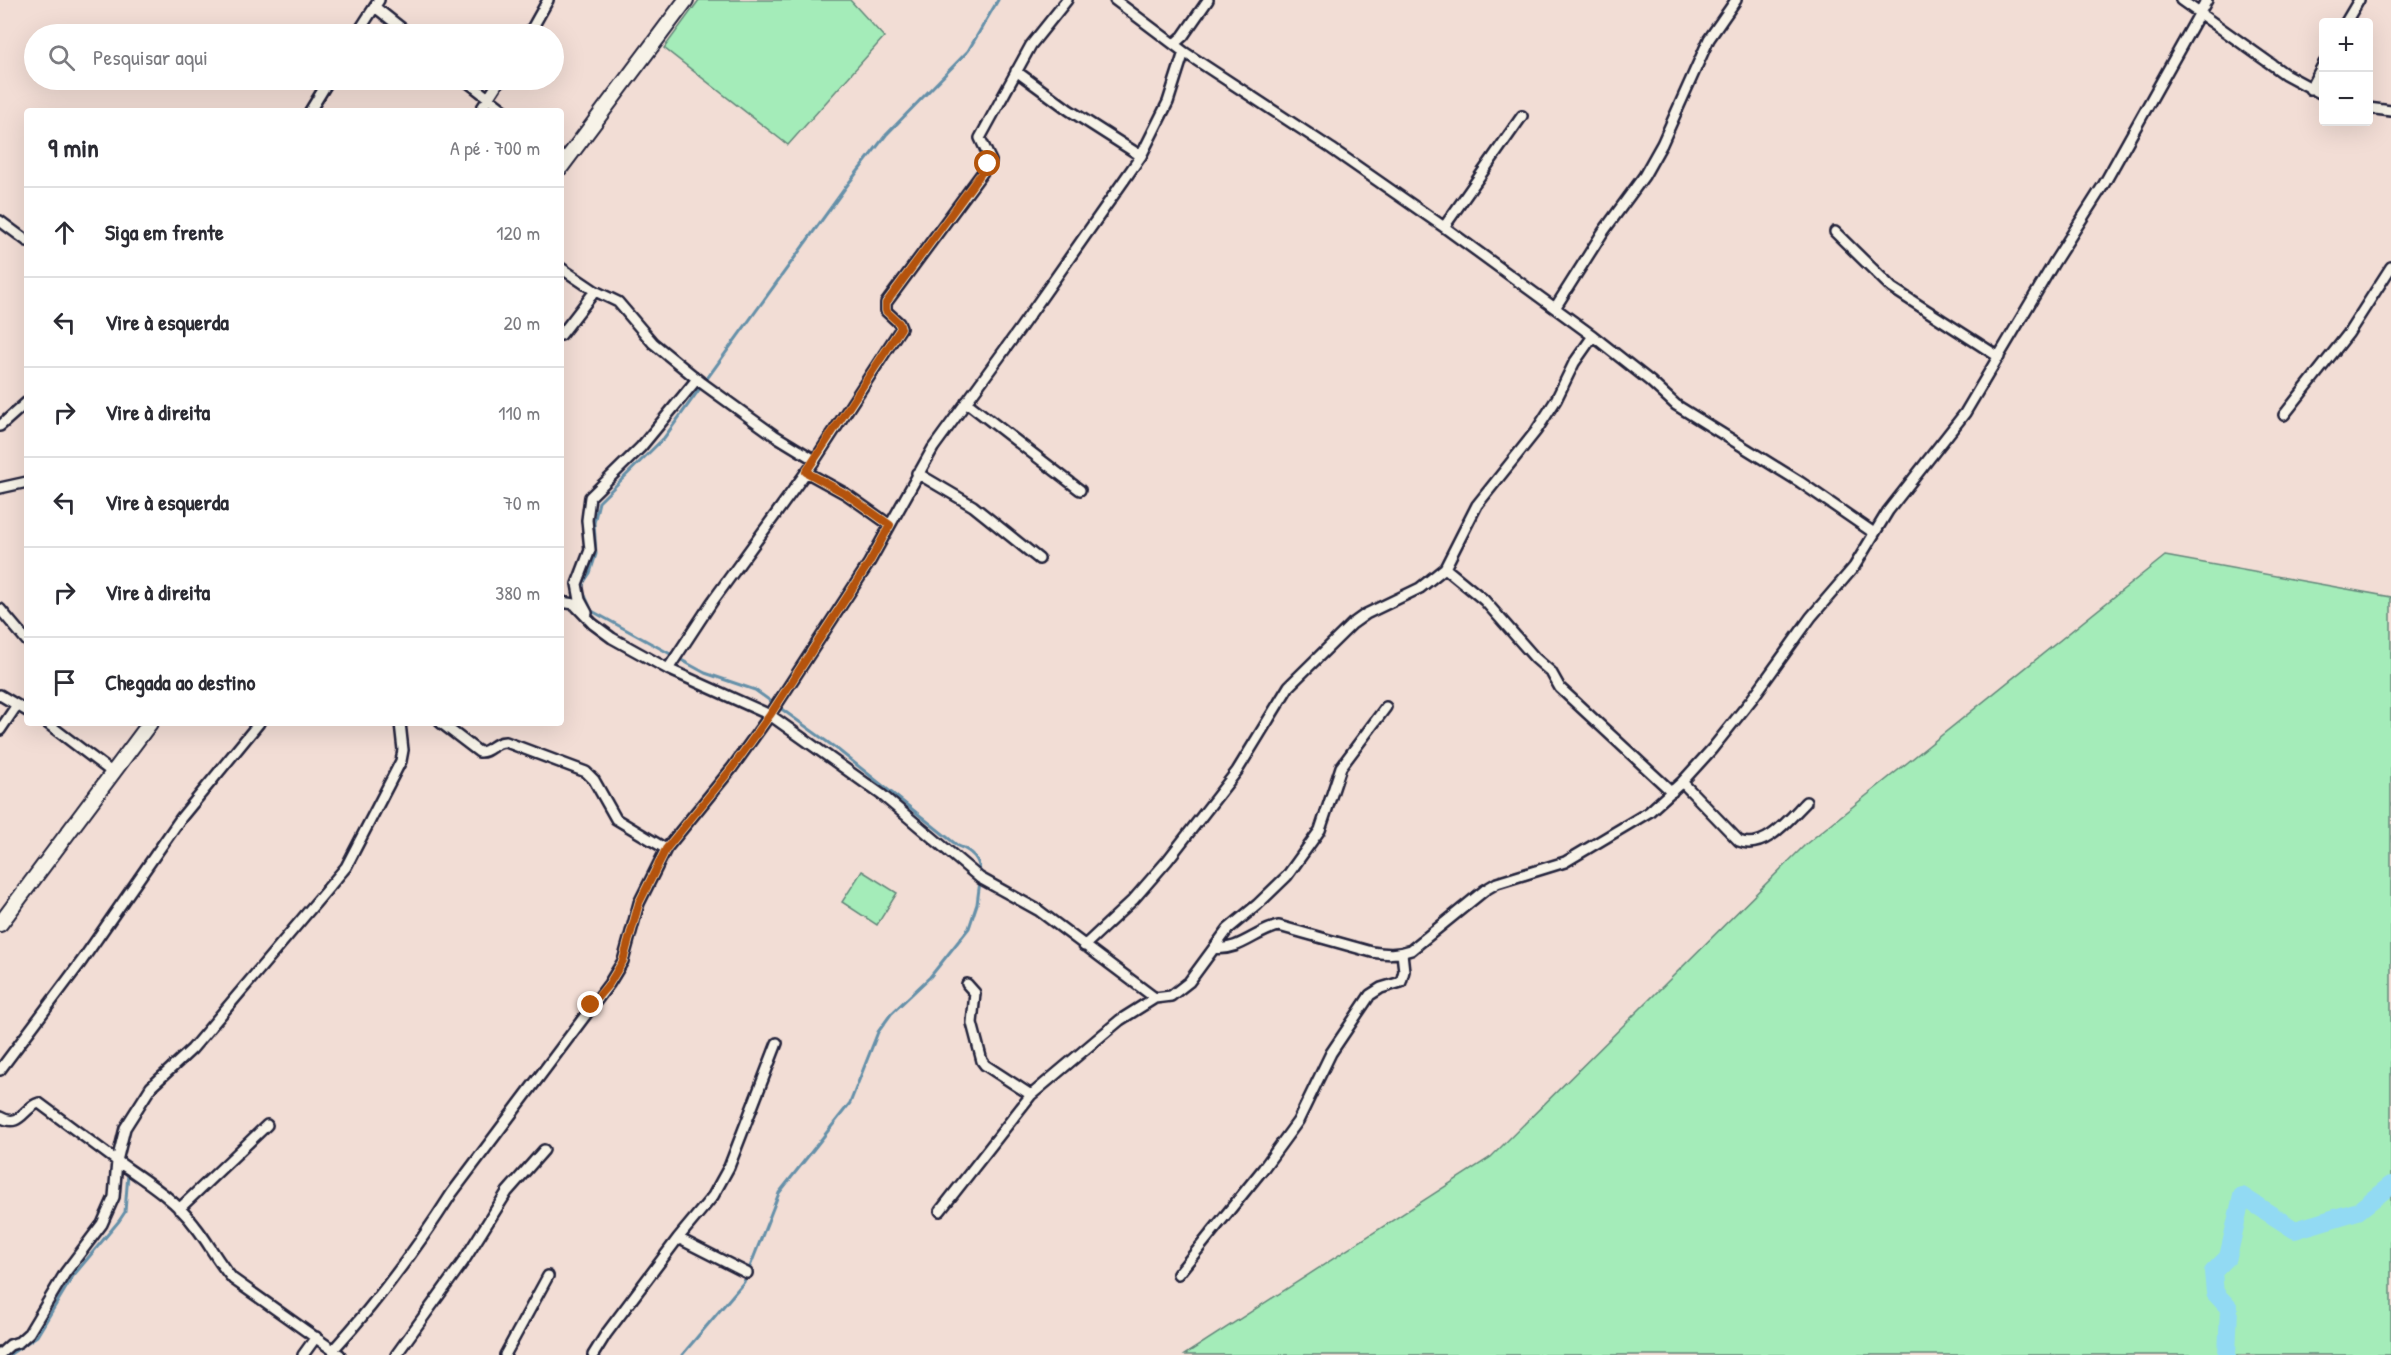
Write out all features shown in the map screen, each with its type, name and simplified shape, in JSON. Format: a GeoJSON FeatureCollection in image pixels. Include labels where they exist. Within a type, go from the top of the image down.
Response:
{"type":"FeatureCollection","features":[{"type":"Feature","properties":{"kind":"street"},"geometry":{"type":"LineString","coordinates":[[535,24],[548,0]]}},
{"type":"Feature","properties":{"kind":"street"},"geometry":{"type":"LineString","coordinates":[[564,159],[686,0]]}},
{"type":"Feature","properties":{"kind":"street"},"geometry":{"type":"LineString","coordinates":[[668,669],[712,602],[815,460],[901,328],[899,323],[886,311],[886,303],[991,161],[980,138],[1031,45],[1067,0]]}},
{"type":"Feature","properties":{"kind":"street"},"geometry":{"type":"LineString","coordinates":[[1115,0],[1184,52],[1332,149],[1444,227],[1593,336],[1650,381],[1676,405],[1800,482],[1874,533]]}},
{"type":"Feature","properties":{"kind":"street"},"geometry":{"type":"LineString","coordinates":[[1174,44],[1183,36],[1208,0]]}},
{"type":"Feature","properties":{"kind":"street"},"geometry":{"type":"LineString","coordinates":[[1555,308],[1603,232],[1644,176],[1662,144],[1709,39],[1736,0]]}},
{"type":"Feature","properties":{"kind":"street"},"geometry":{"type":"LineString","coordinates":[[2181,0],[2310,89],[2319,93]]}},
{"type":"Feature","properties":{"kind":"street"},"geometry":{"type":"LineString","coordinates":[[1214,948],[1220,949],[1243,943],[1279,926],[1372,952],[1385,954],[1411,950],[1491,886],[1553,867],[1578,855],[1649,812],[1672,792],[1736,719],[1800,631],[1854,567],[1874,533],[1908,485],[1965,413],[2055,261],[2104,184],[2207,0]]}},
{"type":"Feature","properties":{"kind":"street"},"geometry":{"type":"LineString","coordinates":[[2348,18],[2359,0]]}},
{"type":"Feature","properties":{"kind":"street"},"geometry":{"type":"LineString","coordinates":[[364,24],[377,4],[398,24]]}},
{"type":"Feature","properties":{"kind":"street"},"geometry":{"type":"LineString","coordinates":[[0,1117],[11,1121],[23,1117],[33,1105],[39,1103],[72,1130],[154,1186],[195,1224],[221,1266],[233,1279],[337,1352],[433,1223],[452,1193],[609,984],[623,961],[639,903],[666,849],[732,768],[770,715],[869,563],[917,473],[1141,156],[1168,102],[1184,52]]}},
{"type":"Feature","properties":{"kind":"street"},"geometry":{"type":"LineString","coordinates":[[1016,71],[1069,110],[1141,156]]}},
{"type":"Feature","properties":{"kind":"street"},"geometry":{"type":"LineString","coordinates":[[2310,89],[2319,72]]}},
{"type":"Feature","properties":{"kind":"street"},"geometry":{"type":"LineString","coordinates":[[312,108],[323,90]]}},
{"type":"Feature","properties":{"kind":"street"},"geometry":{"type":"LineString","coordinates":[[478,90],[501,108]]}},
{"type":"Feature","properties":{"kind":"street"},"geometry":{"type":"LineString","coordinates":[[482,108],[493,90]]}},
{"type":"Feature","properties":{"kind":"street"},"geometry":{"type":"LineString","coordinates":[[2373,109],[2391,111]]}},
{"type":"Feature","properties":{"kind":"street"},"geometry":{"type":"LineString","coordinates":[[1444,227],[1522,116]]}},
{"type":"Feature","properties":{"kind":"street"},"geometry":{"type":"LineString","coordinates":[[0,221],[24,239]]}},
{"type":"Feature","properties":{"kind":"street"},"geometry":{"type":"LineString","coordinates":[[1835,232],[1892,288],[1999,357]]}},
{"type":"Feature","properties":{"kind":"street"},"geometry":{"type":"LineString","coordinates":[[2284,415],[2348,334],[2391,267]]}},
{"type":"Feature","properties":{"kind":"street"},"geometry":{"type":"LineString","coordinates":[[564,270],[594,291],[618,302],[653,343],[696,379],[774,435],[815,460]]}},
{"type":"Feature","properties":{"kind":"street"},"geometry":{"type":"LineString","coordinates":[[564,331],[594,291]]}},
{"type":"Feature","properties":{"kind":"street"},"geometry":{"type":"LineString","coordinates":[[1084,946],[1133,900],[1167,861],[1237,771],[1289,686],[1352,624],[1366,614],[1420,588],[1445,568],[1477,505],[1536,431],[1556,400],[1574,363],[1593,336]]}},
{"type":"Feature","properties":{"kind":"street"},"geometry":{"type":"LineString","coordinates":[[593,624],[580,600],[577,584],[590,550],[587,520],[590,497],[641,447],[696,379]]}},
{"type":"Feature","properties":{"kind":"street"},"geometry":{"type":"LineString","coordinates":[[966,402],[1013,437],[1057,475],[1080,490]]}},
{"type":"Feature","properties":{"kind":"street"},"geometry":{"type":"LineString","coordinates":[[0,426],[24,405]]}},
{"type":"Feature","properties":{"kind":"street"},"geometry":{"type":"LineString","coordinates":[[806,472],[846,494],[890,525]]}},
{"type":"Feature","properties":{"kind":"street"},"geometry":{"type":"LineString","coordinates":[[917,473],[973,506],[1039,559]]}},
{"type":"Feature","properties":{"kind":"street"},"geometry":{"type":"LineString","coordinates":[[0,488],[24,483]]}},
{"type":"Feature","properties":{"kind":"street"},"geometry":{"type":"LineString","coordinates":[[1445,568],[1484,600],[1535,658],[1551,672],[1560,688],[1672,792]]}},
{"type":"Feature","properties":{"kind":"street"},"geometry":{"type":"LineString","coordinates":[[564,602],[574,604],[593,624],[612,638],[668,669],[770,715],[882,795],[980,878],[1024,901],[1155,998]]}},
{"type":"Feature","properties":{"kind":"street"},"geometry":{"type":"LineString","coordinates":[[0,609],[24,637]]}},
{"type":"Feature","properties":{"kind":"street"},"geometry":{"type":"LineString","coordinates":[[0,695],[24,709]]}},
{"type":"Feature","properties":{"kind":"street"},"geometry":{"type":"LineString","coordinates":[[0,729],[17,705]]}},
{"type":"Feature","properties":{"kind":"street"},"geometry":{"type":"LineString","coordinates":[[940,1211],[1031,1095],[1120,1020],[1155,998],[1167,998],[1183,987],[1228,929],[1287,876],[1320,830],[1341,767],[1386,707]]}},
{"type":"Feature","properties":{"kind":"street"},"geometry":{"type":"LineString","coordinates":[[51,726],[113,773]]}},
{"type":"Feature","properties":{"kind":"street"},"geometry":{"type":"LineString","coordinates":[[0,924],[148,726]]}},
{"type":"Feature","properties":{"kind":"street"},"geometry":{"type":"LineString","coordinates":[[0,1070],[81,962],[181,818],[257,726]]}},
{"type":"Feature","properties":{"kind":"street"},"geometry":{"type":"LineString","coordinates":[[0,1354],[5,1344],[19,1342],[29,1333],[65,1273],[102,1224],[114,1197],[117,1161],[125,1128],[151,1087],[192,1049],[247,982],[332,887],[346,867],[401,761],[403,750],[400,726]]}},
{"type":"Feature","properties":{"kind":"street"},"geometry":{"type":"LineString","coordinates":[[445,726],[479,752],[486,751],[498,742],[506,742],[586,772],[594,780],[616,819],[666,849]]}},
{"type":"Feature","properties":{"kind":"street"},"geometry":{"type":"LineString","coordinates":[[1682,782],[1739,841],[1748,844],[1759,843],[1806,802]]}},
{"type":"Feature","properties":{"kind":"street"},"geometry":{"type":"LineString","coordinates":[[1178,1274],[1263,1169],[1298,1121],[1331,1053],[1370,995],[1381,988],[1401,982],[1404,971],[1402,953]]}},
{"type":"Feature","properties":{"kind":"street"},"geometry":{"type":"LineString","coordinates":[[967,984],[975,993],[972,1023],[982,1061],[1031,1095]]}},
{"type":"Feature","properties":{"kind":"street"},"geometry":{"type":"LineString","coordinates":[[593,1355],[606,1334],[678,1238],[713,1196],[729,1167],[777,1043]]}},
{"type":"Feature","properties":{"kind":"street"},"geometry":{"type":"LineString","coordinates":[[179,1209],[267,1125]]}},
{"type":"Feature","properties":{"kind":"street"},"geometry":{"type":"LineString","coordinates":[[396,1355],[463,1262],[507,1192],[544,1150]]}},
{"type":"Feature","properties":{"kind":"street"},"geometry":{"type":"LineString","coordinates":[[678,1238],[747,1273]]}},
{"type":"Feature","properties":{"kind":"street"},"geometry":{"type":"LineString","coordinates":[[505,1355],[548,1276]]}},
{"type":"Feature","properties":{"kind":"street"},"geometry":{"type":"LineString","coordinates":[[303,1355],[316,1337]]}},
{"type":"Feature","properties":{"kind":"green space"},"geometry":{"type":"Polygon","coordinates":[[[699,0],[850,0],[884,37],[788,145],[664,48],[699,0]]]}},
{"type":"Feature","properties":{"kind":"green space"},"geometry":{"type":"Polygon","coordinates":[[[2165,556],[2391,597],[2391,1355],[1184,1355],[1491,1157],[1806,844],[2165,556]]]}},
{"type":"Feature","properties":{"kind":"green space"},"geometry":{"type":"Polygon","coordinates":[[[862,871],[897,893],[877,925],[842,902],[862,871]]]}},
{"type":"Feature","properties":{"kind":"waterway"},"geometry":{"type":"LineString","coordinates":[[980,874],[979,864],[971,853],[958,846],[837,749],[755,690],[705,673],[592,611],[582,589],[596,554],[594,523],[599,502],[664,438],[848,184],[886,135],[968,51],[998,0]]}},
{"type":"Feature","properties":{"kind":"waterway"},"geometry":{"type":"LineString","coordinates":[[682,1355],[744,1282],[779,1193],[850,1103],[878,1032],[891,1014],[930,977],[969,928],[977,904],[980,881]]}},
{"type":"Feature","properties":{"kind":"waterway"},"geometry":{"type":"LineString","coordinates":[[9,1355],[37,1336],[73,1276],[125,1212],[128,1173]]}},
{"type":"Feature","properties":{"kind":"waterway"},"geometry":{"type":"LineString","coordinates":[[2227,1355],[2229,1308],[2215,1293],[2213,1272],[2228,1257],[2242,1196],[2295,1230],[2358,1211],[2391,1185]]}},
{"type":"Feature","properties":{"kind":"route"},"geometry":{"type":"LineString","coordinates":[[591,1005],[609,984],[623,961],[639,903],[666,849],[732,768],[770,715],[869,563],[890,525],[846,494],[806,472],[901,328],[897,320],[886,311],[886,303],[988,164]]}}]}
